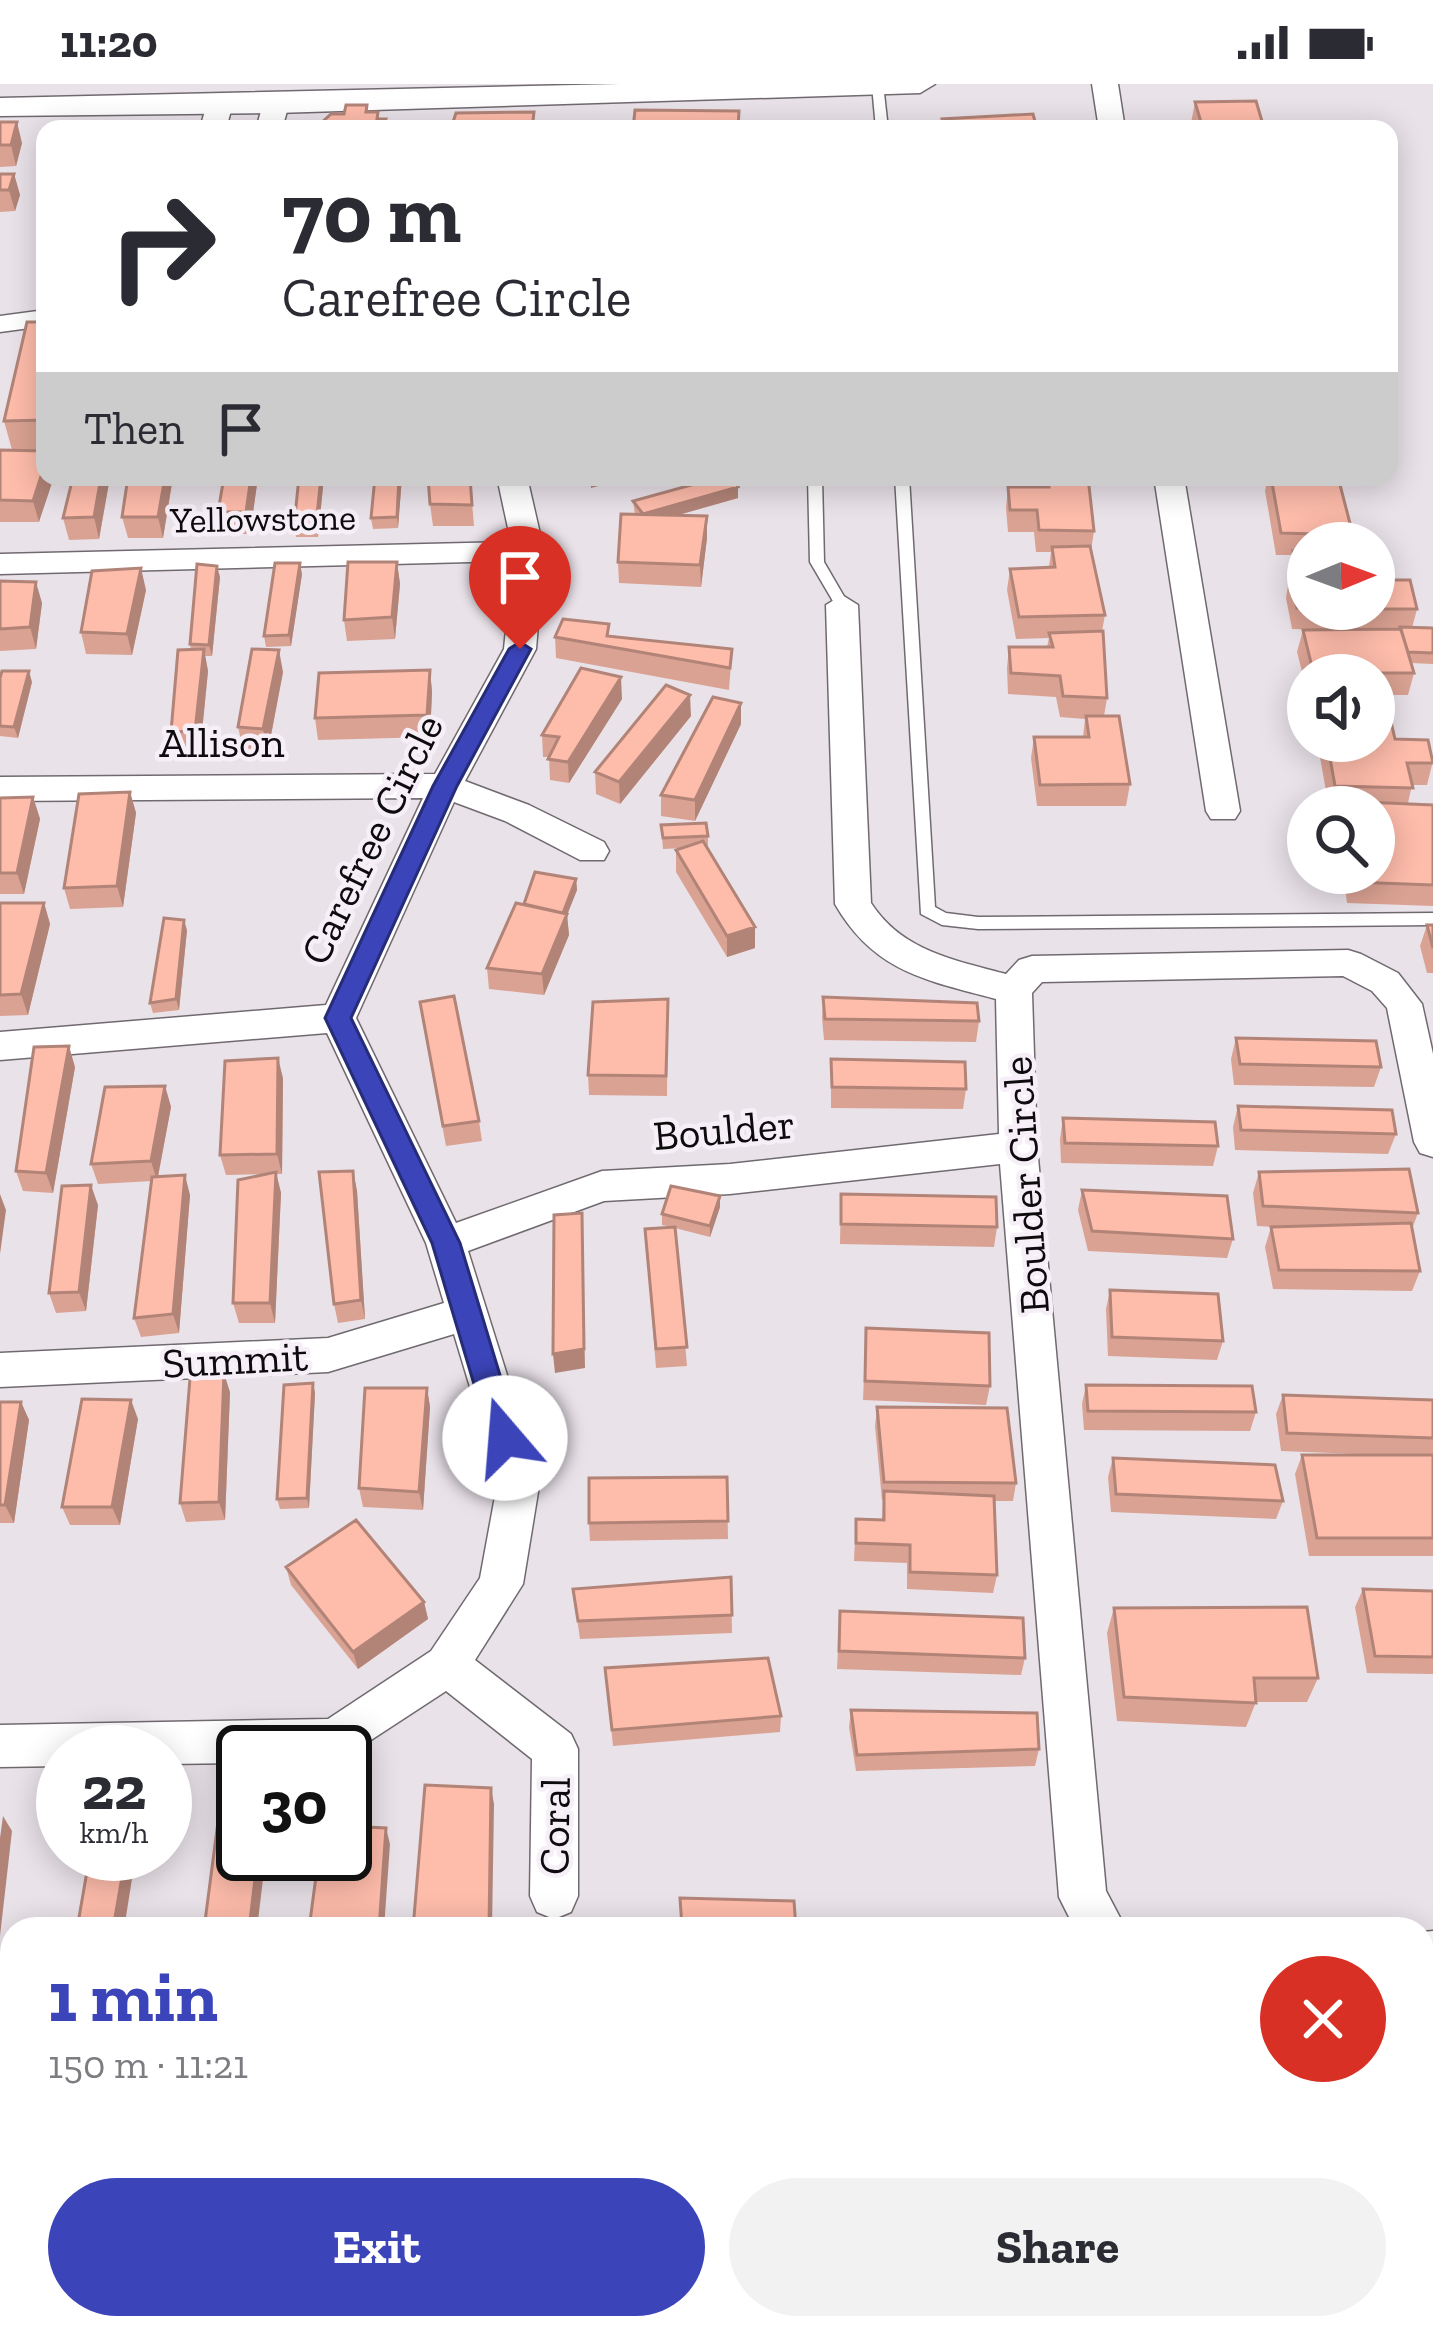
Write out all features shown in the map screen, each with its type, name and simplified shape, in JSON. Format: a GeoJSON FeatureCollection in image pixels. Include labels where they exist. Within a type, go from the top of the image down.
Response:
{"type":"FeatureCollection","features":[{"type":"Feature","properties":{"kind":"street"},"geometry":{"type":"LineString","coordinates":[[0,106],[273,116],[762,86],[920,84]]}},
{"type":"Feature","properties":{"kind":"street"},"geometry":{"type":"LineString","coordinates":[[1105,84],[1111,120]]}},
{"type":"Feature","properties":{"kind":"street"},"geometry":{"type":"LineString","coordinates":[[0,324],[36,319]]}},
{"type":"Feature","properties":{"kind":"street","name":"Carefree Circle"},"geometry":{"type":"LineString","coordinates":[[0,1746],[335,1740],[447,1665],[501,1584],[519,1480],[446,1243],[338,1018],[445,786],[520,649],[529,550],[514,486]]}},
{"type":"Feature","properties":{"kind":"street"},"geometry":{"type":"LineString","coordinates":[[1170,486],[1223,812]]}},
{"type":"Feature","properties":{"kind":"street","name":"Yellowstone"},"geometry":{"type":"LineString","coordinates":[[0,564],[529,550]]}},
{"type":"Feature","properties":{"kind":"street"},"geometry":{"type":"LineString","coordinates":[[842,604],[854,904],[868,933],[896,955],[1014,990],[1032,969],[1348,963],[1385,982],[1404,1004],[1433,1142]]}},
{"type":"Feature","properties":{"kind":"street"},"geometry":{"type":"LineString","coordinates":[[445,786],[517,813],[592,850]]}},
{"type":"Feature","properties":{"kind":"street","name":"Allison"},"geometry":{"type":"LineString","coordinates":[[0,789],[445,786]]}},
{"type":"Feature","properties":{"kind":"street","name":"Boulder Circle"},"geometry":{"type":"LineString","coordinates":[[1014,990],[1018,1147],[1083,1897],[1095,1917]]}},
{"type":"Feature","properties":{"kind":"street"},"geometry":{"type":"LineString","coordinates":[[0,1046],[338,1018]]}},
{"type":"Feature","properties":{"kind":"street","name":"Boulder"},"geometry":{"type":"LineString","coordinates":[[446,1243],[602,1186],[755,1177],[1018,1147]]}},
{"type":"Feature","properties":{"kind":"street","name":"Summit"},"geometry":{"type":"LineString","coordinates":[[0,1370],[328,1355],[464,1313]]}},
{"type":"Feature","properties":{"kind":"street","name":"Coral"},"geometry":{"type":"LineString","coordinates":[[447,1665],[555,1749],[554,1896]]}},
{"type":"Feature","properties":{"kind":"lane"},"geometry":{"type":"LineString","coordinates":[[878,85],[881,120]]}},
{"type":"Feature","properties":{"kind":"lane"},"geometry":{"type":"LineString","coordinates":[[815,486],[817,562],[842,604]]}},
{"type":"Feature","properties":{"kind":"lane"},"geometry":{"type":"LineString","coordinates":[[903,486],[927,910],[942,920],[978,923],[1433,919]]}},
{"type":"Feature","properties":{"kind":"building"},"geometry":{"type":"Polygon","coordinates":[[[1256,101],[1262,120],[1200,120],[1195,102],[1256,101]]]}},
{"type":"Feature","properties":{"kind":"building"},"geometry":{"type":"Polygon","coordinates":[[[346,105],[367,105],[366,112],[378,112],[377,119],[386,119],[324,120],[331,114],[344,114],[346,105]]]}},
{"type":"Feature","properties":{"kind":"building"},"geometry":{"type":"Polygon","coordinates":[[[635,110],[739,111],[738,120],[634,120],[635,110]]]}},
{"type":"Feature","properties":{"kind":"building"},"geometry":{"type":"Polygon","coordinates":[[[534,112],[533,120],[454,120],[456,113],[534,112]]]}},
{"type":"Feature","properties":{"kind":"building"},"geometry":{"type":"Polygon","coordinates":[[[1033,114],[1035,120],[942,120],[1033,114]]]}},
{"type":"Feature","properties":{"kind":"building"},"geometry":{"type":"Polygon","coordinates":[[[0,122],[17,122],[11,145],[0,145],[0,122]]]}},
{"type":"Feature","properties":{"kind":"building"},"geometry":{"type":"Polygon","coordinates":[[[0,174],[14,174],[9,190],[0,190],[0,174]]]}},
{"type":"Feature","properties":{"kind":"building"},"geometry":{"type":"Polygon","coordinates":[[[27,322],[36,322],[36,420],[4,421],[27,322]]]}},
{"type":"Feature","properties":{"kind":"building"},"geometry":{"type":"Polygon","coordinates":[[[0,450],[36,451],[38,486],[33,501],[0,500],[0,450]]]}},
{"type":"Feature","properties":{"kind":"building"},"geometry":{"type":"Polygon","coordinates":[[[71,486],[99,486],[94,517],[63,518],[71,486]]]}},
{"type":"Feature","properties":{"kind":"building"},"geometry":{"type":"Polygon","coordinates":[[[127,486],[163,486],[158,517],[122,517],[127,486]]]}},
{"type":"Feature","properties":{"kind":"building"},"geometry":{"type":"Polygon","coordinates":[[[222,486],[250,486],[246,512],[218,512],[222,486]]]}},
{"type":"Feature","properties":{"kind":"building"},"geometry":{"type":"Polygon","coordinates":[[[298,486],[320,486],[316,525],[294,526],[298,486]]]}},
{"type":"Feature","properties":{"kind":"building"},"geometry":{"type":"Polygon","coordinates":[[[374,486],[399,486],[397,517],[371,518],[374,486]]]}},
{"type":"Feature","properties":{"kind":"building"},"geometry":{"type":"Polygon","coordinates":[[[429,486],[471,486],[472,505],[430,504],[429,486]]]}},
{"type":"Feature","properties":{"kind":"building"},"geometry":{"type":"Polygon","coordinates":[[[687,486],[738,487],[643,514],[633,501],[687,486]]]}},
{"type":"Feature","properties":{"kind":"building"},"geometry":{"type":"Polygon","coordinates":[[[1089,486],[1094,531],[1039,530],[1037,510],[1010,510],[1008,487],[1089,486]]]}},
{"type":"Feature","properties":{"kind":"building"},"geometry":{"type":"Polygon","coordinates":[[[1273,486],[1340,486],[1350,522],[1287,522],[1287,533],[1281,533],[1273,486]]]}},
{"type":"Feature","properties":{"kind":"building"},"geometry":{"type":"Polygon","coordinates":[[[621,514],[707,516],[700,565],[618,562],[621,514]]]}},
{"type":"Feature","properties":{"kind":"building"},"geometry":{"type":"Polygon","coordinates":[[[1090,546],[1105,615],[1019,617],[1010,569],[1055,567],[1052,547],[1090,546]]]}},
{"type":"Feature","properties":{"kind":"building"},"geometry":{"type":"Polygon","coordinates":[[[348,562],[397,562],[392,617],[344,620],[348,562]]]}},
{"type":"Feature","properties":{"kind":"building"},"geometry":{"type":"Polygon","coordinates":[[[275,563],[300,563],[289,635],[264,636],[275,563]]]}},
{"type":"Feature","properties":{"kind":"building"},"geometry":{"type":"Polygon","coordinates":[[[197,564],[217,566],[209,645],[190,644],[197,564]]]}},
{"type":"Feature","properties":{"kind":"building"},"geometry":{"type":"Polygon","coordinates":[[[141,568],[127,634],[81,632],[92,571],[141,568]]]}},
{"type":"Feature","properties":{"kind":"building"},"geometry":{"type":"Polygon","coordinates":[[[1395,580],[1410,580],[1417,609],[1395,609],[1395,580]]]}},
{"type":"Feature","properties":{"kind":"building"},"geometry":{"type":"Polygon","coordinates":[[[0,581],[36,582],[30,627],[0,629],[0,581]]]}},
{"type":"Feature","properties":{"kind":"building"},"geometry":{"type":"Polygon","coordinates":[[[563,619],[609,624],[607,636],[732,649],[730,668],[555,637],[563,619]]]}},
{"type":"Feature","properties":{"kind":"building"},"geometry":{"type":"Polygon","coordinates":[[[1400,627],[1433,628],[1433,653],[1408,652],[1400,627]]]}},
{"type":"Feature","properties":{"kind":"building"},"geometry":{"type":"Polygon","coordinates":[[[1401,629],[1414,673],[1395,673],[1395,654],[1309,654],[1303,630],[1395,630],[1401,629]]]}},
{"type":"Feature","properties":{"kind":"building"},"geometry":{"type":"Polygon","coordinates":[[[1103,631],[1107,698],[1063,696],[1060,676],[1011,673],[1009,647],[1053,647],[1049,633],[1103,631]]]}},
{"type":"Feature","properties":{"kind":"building"},"geometry":{"type":"Polygon","coordinates":[[[204,649],[195,731],[171,732],[178,650],[204,649]]]}},
{"type":"Feature","properties":{"kind":"building"},"geometry":{"type":"Polygon","coordinates":[[[252,649],[279,650],[263,729],[238,727],[252,649]]]}},
{"type":"Feature","properties":{"kind":"building"},"geometry":{"type":"Polygon","coordinates":[[[581,668],[621,677],[568,762],[548,759],[559,737],[542,735],[581,668]]]}},
{"type":"Feature","properties":{"kind":"building"},"geometry":{"type":"Polygon","coordinates":[[[430,670],[427,715],[315,718],[319,673],[430,670]]]}},
{"type":"Feature","properties":{"kind":"building"},"geometry":{"type":"Polygon","coordinates":[[[2,671],[29,671],[14,727],[0,726],[2,671]]]}},
{"type":"Feature","properties":{"kind":"building"},"geometry":{"type":"Polygon","coordinates":[[[666,685],[690,695],[619,782],[595,772],[666,685]]]}},
{"type":"Feature","properties":{"kind":"building"},"geometry":{"type":"Polygon","coordinates":[[[713,697],[741,703],[695,800],[661,795],[713,697]]]}},
{"type":"Feature","properties":{"kind":"building"},"geometry":{"type":"Polygon","coordinates":[[[1086,716],[1119,716],[1130,784],[1040,785],[1034,737],[1089,737],[1086,716]]]}},
{"type":"Feature","properties":{"kind":"building"},"geometry":{"type":"Polygon","coordinates":[[[1395,739],[1428,740],[1433,763],[1407,763],[1413,788],[1335,786],[1331,762],[1395,762],[1395,739]]]}},
{"type":"Feature","properties":{"kind":"building"},"geometry":{"type":"Polygon","coordinates":[[[130,792],[117,886],[64,888],[79,794],[130,792]]]}},
{"type":"Feature","properties":{"kind":"building"},"geometry":{"type":"Polygon","coordinates":[[[33,797],[17,873],[0,873],[0,798],[33,797]]]}},
{"type":"Feature","properties":{"kind":"building"},"geometry":{"type":"Polygon","coordinates":[[[1395,803],[1433,805],[1433,885],[1395,884],[1395,803]]]}},
{"type":"Feature","properties":{"kind":"building"},"geometry":{"type":"Polygon","coordinates":[[[706,823],[708,836],[663,838],[661,825],[706,823]]]}},
{"type":"Feature","properties":{"kind":"building"},"geometry":{"type":"Polygon","coordinates":[[[703,841],[755,927],[727,936],[676,850],[703,841]]]}},
{"type":"Feature","properties":{"kind":"building"},"geometry":{"type":"Polygon","coordinates":[[[535,872],[576,879],[563,913],[524,904],[535,872]]]}},
{"type":"Feature","properties":{"kind":"building"},"geometry":{"type":"Polygon","coordinates":[[[0,903],[44,903],[21,994],[0,995],[0,903]]]}},
{"type":"Feature","properties":{"kind":"building"},"geometry":{"type":"Polygon","coordinates":[[[516,903],[567,914],[542,974],[487,968],[516,903]]]}},
{"type":"Feature","properties":{"kind":"building"},"geometry":{"type":"Polygon","coordinates":[[[164,918],[184,920],[176,999],[150,1003],[164,918]]]}},
{"type":"Feature","properties":{"kind":"building"},"geometry":{"type":"Polygon","coordinates":[[[454,996],[479,1121],[443,1126],[420,1002],[454,996]]]}},
{"type":"Feature","properties":{"kind":"building"},"geometry":{"type":"Polygon","coordinates":[[[823,997],[977,1003],[979,1021],[825,1019],[823,997]]]}},
{"type":"Feature","properties":{"kind":"building"},"geometry":{"type":"Polygon","coordinates":[[[668,999],[666,1076],[588,1075],[593,1002],[668,999]]]}},
{"type":"Feature","properties":{"kind":"building"},"geometry":{"type":"Polygon","coordinates":[[[1236,1038],[1376,1041],[1381,1067],[1240,1064],[1236,1038]]]}},
{"type":"Feature","properties":{"kind":"building"},"geometry":{"type":"Polygon","coordinates":[[[69,1046],[46,1173],[16,1171],[34,1047],[69,1046]]]}},
{"type":"Feature","properties":{"kind":"building"},"geometry":{"type":"Polygon","coordinates":[[[278,1058],[277,1154],[220,1155],[225,1061],[278,1058]]]}},
{"type":"Feature","properties":{"kind":"building"},"geometry":{"type":"Polygon","coordinates":[[[831,1059],[965,1062],[966,1089],[832,1087],[831,1059]]]}},
{"type":"Feature","properties":{"kind":"building"},"geometry":{"type":"Polygon","coordinates":[[[165,1086],[151,1161],[91,1164],[105,1087],[165,1086]]]}},
{"type":"Feature","properties":{"kind":"building"},"geometry":{"type":"Polygon","coordinates":[[[1238,1106],[1392,1110],[1396,1134],[1241,1130],[1238,1106]]]}},
{"type":"Feature","properties":{"kind":"building"},"geometry":{"type":"Polygon","coordinates":[[[1063,1118],[1215,1122],[1218,1146],[1065,1143],[1063,1118]]]}},
{"type":"Feature","properties":{"kind":"building"},"geometry":{"type":"Polygon","coordinates":[[[1409,1169],[1418,1213],[1263,1206],[1259,1172],[1409,1169]]]}},
{"type":"Feature","properties":{"kind":"building"},"geometry":{"type":"Polygon","coordinates":[[[353,1171],[361,1300],[334,1304],[319,1172],[353,1171]]]}},
{"type":"Feature","properties":{"kind":"building"},"geometry":{"type":"Polygon","coordinates":[[[276,1172],[270,1303],[233,1303],[238,1180],[276,1172]]]}},
{"type":"Feature","properties":{"kind":"building"},"geometry":{"type":"Polygon","coordinates":[[[185,1175],[173,1314],[134,1318],[152,1177],[185,1175]]]}},
{"type":"Feature","properties":{"kind":"building"},"geometry":{"type":"Polygon","coordinates":[[[91,1185],[79,1292],[49,1293],[62,1186],[91,1185]]]}},
{"type":"Feature","properties":{"kind":"building"},"geometry":{"type":"Polygon","coordinates":[[[671,1186],[720,1196],[710,1226],[662,1214],[671,1186]]]}},
{"type":"Feature","properties":{"kind":"building"},"geometry":{"type":"Polygon","coordinates":[[[1082,1190],[1227,1196],[1233,1239],[1092,1231],[1082,1190]]]}},
{"type":"Feature","properties":{"kind":"building"},"geometry":{"type":"Polygon","coordinates":[[[841,1194],[996,1197],[997,1227],[841,1224],[841,1194]]]}},
{"type":"Feature","properties":{"kind":"building"},"geometry":{"type":"Polygon","coordinates":[[[582,1213],[584,1349],[553,1354],[554,1215],[582,1213]]]}},
{"type":"Feature","properties":{"kind":"building"},"geometry":{"type":"Polygon","coordinates":[[[1411,1223],[1420,1271],[1279,1270],[1271,1227],[1411,1223]]]}},
{"type":"Feature","properties":{"kind":"building"},"geometry":{"type":"Polygon","coordinates":[[[675,1227],[687,1347],[656,1349],[645,1229],[675,1227]]]}},
{"type":"Feature","properties":{"kind":"building"},"geometry":{"type":"Polygon","coordinates":[[[1110,1290],[1218,1294],[1223,1341],[1112,1337],[1110,1290]]]}},
{"type":"Feature","properties":{"kind":"building"},"geometry":{"type":"Polygon","coordinates":[[[866,1328],[989,1333],[990,1386],[865,1381],[866,1328]]]}},
{"type":"Feature","properties":{"kind":"building"},"geometry":{"type":"Polygon","coordinates":[[[224,1373],[219,1502],[180,1503],[190,1378],[224,1373]]]}},
{"type":"Feature","properties":{"kind":"building"},"geometry":{"type":"Polygon","coordinates":[[[313,1383],[307,1498],[277,1499],[284,1385],[313,1383]]]}},
{"type":"Feature","properties":{"kind":"building"},"geometry":{"type":"Polygon","coordinates":[[[1086,1385],[1252,1386],[1256,1412],[1088,1411],[1086,1385]]]}},
{"type":"Feature","properties":{"kind":"building"},"geometry":{"type":"Polygon","coordinates":[[[365,1388],[427,1388],[419,1492],[359,1488],[365,1388]]]}},
{"type":"Feature","properties":{"kind":"building"},"geometry":{"type":"Polygon","coordinates":[[[1283,1395],[1433,1400],[1433,1438],[1287,1433],[1283,1395]]]}},
{"type":"Feature","properties":{"kind":"building"},"geometry":{"type":"Polygon","coordinates":[[[82,1399],[131,1400],[112,1507],[62,1507],[82,1399]]]}},
{"type":"Feature","properties":{"kind":"building"},"geometry":{"type":"Polygon","coordinates":[[[0,1402],[21,1402],[5,1505],[0,1505],[0,1402]]]}},
{"type":"Feature","properties":{"kind":"building"},"geometry":{"type":"Polygon","coordinates":[[[877,1407],[1007,1408],[1016,1483],[884,1482],[877,1407]]]}},
{"type":"Feature","properties":{"kind":"building"},"geometry":{"type":"Polygon","coordinates":[[[1302,1455],[1433,1455],[1433,1538],[1317,1538],[1302,1455]]]}},
{"type":"Feature","properties":{"kind":"building"},"geometry":{"type":"Polygon","coordinates":[[[1113,1458],[1275,1465],[1283,1501],[1116,1494],[1113,1458]]]}},
{"type":"Feature","properties":{"kind":"building"},"geometry":{"type":"Polygon","coordinates":[[[727,1477],[728,1521],[589,1523],[589,1478],[727,1477]]]}},
{"type":"Feature","properties":{"kind":"building"},"geometry":{"type":"Polygon","coordinates":[[[884,1491],[994,1496],[997,1575],[910,1572],[910,1545],[856,1543],[856,1519],[884,1520],[884,1491]]]}},
{"type":"Feature","properties":{"kind":"building"},"geometry":{"type":"Polygon","coordinates":[[[356,1520],[424,1602],[353,1652],[286,1567],[356,1520]]]}},
{"type":"Feature","properties":{"kind":"building"},"geometry":{"type":"Polygon","coordinates":[[[731,1577],[732,1615],[578,1621],[573,1589],[731,1577]]]}},
{"type":"Feature","properties":{"kind":"building"},"geometry":{"type":"Polygon","coordinates":[[[1363,1589],[1433,1591],[1433,1657],[1375,1656],[1363,1589]]]}},
{"type":"Feature","properties":{"kind":"building"},"geometry":{"type":"Polygon","coordinates":[[[1307,1607],[1318,1678],[1254,1678],[1256,1703],[1124,1697],[1114,1608],[1307,1607]]]}},
{"type":"Feature","properties":{"kind":"building"},"geometry":{"type":"Polygon","coordinates":[[[840,1611],[1023,1618],[1025,1658],[839,1651],[840,1611]]]}},
{"type":"Feature","properties":{"kind":"building"},"geometry":{"type":"Polygon","coordinates":[[[768,1658],[781,1716],[612,1730],[605,1668],[768,1658]]]}},
{"type":"Feature","properties":{"kind":"building"},"geometry":{"type":"Polygon","coordinates":[[[851,1710],[1037,1713],[1039,1749],[857,1755],[851,1710]]]}},
{"type":"Feature","properties":{"kind":"building"},"geometry":{"type":"Polygon","coordinates":[[[425,1785],[491,1788],[489,1917],[414,1917],[425,1785]]]}},
{"type":"Feature","properties":{"kind":"building"},"geometry":{"type":"Polygon","coordinates":[[[372,1827],[386,1828],[380,1917],[311,1917],[315,1881],[372,1881],[372,1827]]]}},
{"type":"Feature","properties":{"kind":"building"},"geometry":{"type":"Polygon","coordinates":[[[216,1837],[216,1881],[255,1881],[250,1917],[206,1917],[216,1837]]]}},
{"type":"Feature","properties":{"kind":"building"},"geometry":{"type":"Polygon","coordinates":[[[85,1881],[121,1881],[115,1917],[79,1917],[85,1881]]]}},
{"type":"Feature","properties":{"kind":"building"},"geometry":{"type":"Polygon","coordinates":[[[680,1898],[794,1901],[795,1917],[681,1917],[680,1898]]]}},
{"type":"Feature","properties":{"kind":"route"},"geometry":{"type":"LineString","coordinates":[[505,1438],[446,1243],[338,1018],[445,786],[520,649]]}}]}
